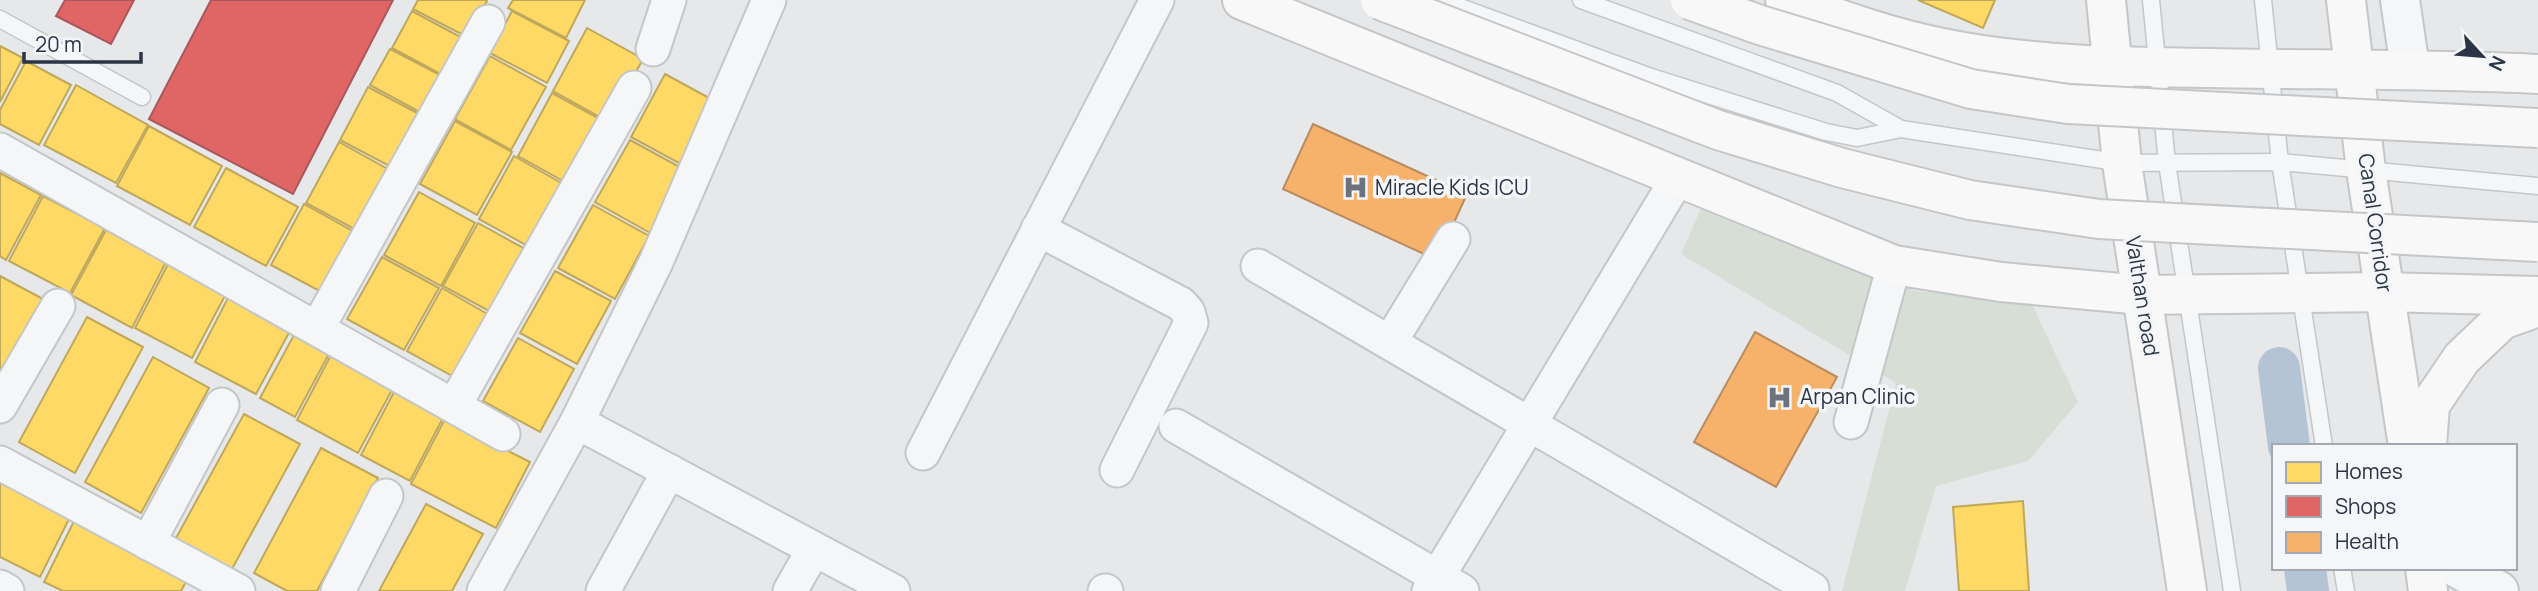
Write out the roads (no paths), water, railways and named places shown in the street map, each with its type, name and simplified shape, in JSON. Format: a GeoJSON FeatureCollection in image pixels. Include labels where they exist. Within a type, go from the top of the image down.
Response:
{"type":"FeatureCollection","features":[{"type":"Feature","properties":{"kind":"main road"},"geometry":{"type":"LineString","coordinates":[[1242,0],[1894,265],[2001,282],[2143,295],[2384,292],[2538,296]]}},
{"type":"Feature","properties":{"kind":"main road"},"geometry":{"type":"LineString","coordinates":[[1380,0],[1718,130],[1842,168],[1969,200],[2099,219],[2538,243]]}},
{"type":"Feature","properties":{"kind":"main road"},"geometry":{"type":"LineString","coordinates":[[1690,0],[1773,30],[1971,89],[2068,104],[2538,128]]}},
{"type":"Feature","properties":{"kind":"main road"},"geometry":{"type":"LineString","coordinates":[[1786,0],[1863,28],[1939,48],[2114,67],[2356,70],[2410,68],[2538,74]]}},
{"type":"Feature","properties":{"kind":"main road","name":"Valthan road"},"geometry":{"type":"LineString","coordinates":[[2106,0],[2122,163],[2187,591]]}},
{"type":"Feature","properties":{"kind":"main road","name":"Canal Corridor"},"geometry":{"type":"LineString","coordinates":[[2346,0],[2366,170],[2408,444]]}},
{"type":"Feature","properties":{"kind":"main road"},"geometry":{"type":"LineString","coordinates":[[2427,444],[2430,404],[2462,358],[2502,320],[2538,307]]}},
{"type":"Feature","properties":{"kind":"main road"},"geometry":{"type":"LineString","coordinates":[[2425,570],[2428,591]]}},
{"type":"Feature","properties":{"kind":"street"},"geometry":{"type":"LineString","coordinates":[[484,591],[577,422],[656,262],[769,0]]}},
{"type":"Feature","properties":{"kind":"street"},"geometry":{"type":"LineString","coordinates":[[923,453],[1157,0]]}},
{"type":"Feature","properties":{"kind":"street"},"geometry":{"type":"LineString","coordinates":[[2400,0],[2410,68]]}},
{"type":"Feature","properties":{"kind":"street"},"geometry":{"type":"LineString","coordinates":[[653,49],[660,3]]}},
{"type":"Feature","properties":{"kind":"street"},"geometry":{"type":"LineString","coordinates":[[318,327],[488,22]]}},
{"type":"Feature","properties":{"kind":"street"},"geometry":{"type":"LineString","coordinates":[[454,406],[634,88]]}},
{"type":"Feature","properties":{"kind":"street"},"geometry":{"type":"LineString","coordinates":[[0,150],[318,327],[503,434]]}},
{"type":"Feature","properties":{"kind":"street"},"geometry":{"type":"LineString","coordinates":[[1176,426],[1443,586],[1530,424],[1679,176]]}},
{"type":"Feature","properties":{"kind":"street"},"geometry":{"type":"LineString","coordinates":[[1038,229],[1181,304],[1188,312],[1191,323],[1117,470]]}},
{"type":"Feature","properties":{"kind":"street"},"geometry":{"type":"LineString","coordinates":[[1390,342],[1453,239]]}},
{"type":"Feature","properties":{"kind":"street"},"geometry":{"type":"LineString","coordinates":[[1851,422],[1894,265]]}},
{"type":"Feature","properties":{"kind":"street"},"geometry":{"type":"LineString","coordinates":[[1258,266],[1812,589]]}},
{"type":"Feature","properties":{"kind":"street"},"geometry":{"type":"LineString","coordinates":[[0,406],[58,306]]}},
{"type":"Feature","properties":{"kind":"street"},"geometry":{"type":"LineString","coordinates":[[148,543],[222,405]]}},
{"type":"Feature","properties":{"kind":"street"},"geometry":{"type":"LineString","coordinates":[[577,422],[893,591]]}},
{"type":"Feature","properties":{"kind":"street"},"geometry":{"type":"LineString","coordinates":[[0,463],[238,591]]}},
{"type":"Feature","properties":{"kind":"street"},"geometry":{"type":"LineString","coordinates":[[603,591],[669,471]]}},
{"type":"Feature","properties":{"kind":"street"},"geometry":{"type":"LineString","coordinates":[[338,591],[386,496]]}},
{"type":"Feature","properties":{"kind":"street"},"geometry":{"type":"LineString","coordinates":[[790,591],[814,549]]}},
{"type":"Feature","properties":{"kind":"street"},"geometry":{"type":"LineString","coordinates":[[2460,570],[2499,591]]}},
{"type":"Feature","properties":{"kind":"street"},"geometry":{"type":"LineString","coordinates":[[0,587],[7,591]]}},
{"type":"Feature","properties":{"kind":"lane"},"geometry":{"type":"LineString","coordinates":[[1441,0],[1651,77],[1826,132],[1857,138],[1901,129],[2122,163],[2280,162],[2538,186]]}},
{"type":"Feature","properties":{"kind":"lane"},"geometry":{"type":"LineString","coordinates":[[1581,0],[1837,93],[1901,129]]}},
{"type":"Feature","properties":{"kind":"lane"},"geometry":{"type":"LineString","coordinates":[[2151,0],[2167,163],[2232,591]]}},
{"type":"Feature","properties":{"kind":"lane"},"geometry":{"type":"LineString","coordinates":[[2263,0],[2280,162],[2324,444]]}},
{"type":"Feature","properties":{"kind":"lane"},"geometry":{"type":"LineString","coordinates":[[0,19],[142,97]]}},
{"type":"Feature","properties":{"kind":"lane"},"geometry":{"type":"LineString","coordinates":[[2342,570],[2346,591]]}},
{"type":"Feature","properties":{"kind":"waterway"},"geometry":{"type":"LineString","coordinates":[[2279,368],[2289,444]]}},
{"type":"Feature","properties":{"kind":"waterway"},"geometry":{"type":"LineString","coordinates":[[2305,570],[2308,591]]}},
{"type":"Feature","properties":{"kind":"place","name":"Miracle Kids ICU"},"geometry":{"type":"Point","coordinates":[1355,188]}},
{"type":"Feature","properties":{"kind":"place","name":"Arpan Clinic"},"geometry":{"type":"Point","coordinates":[1780,397]}}]}
